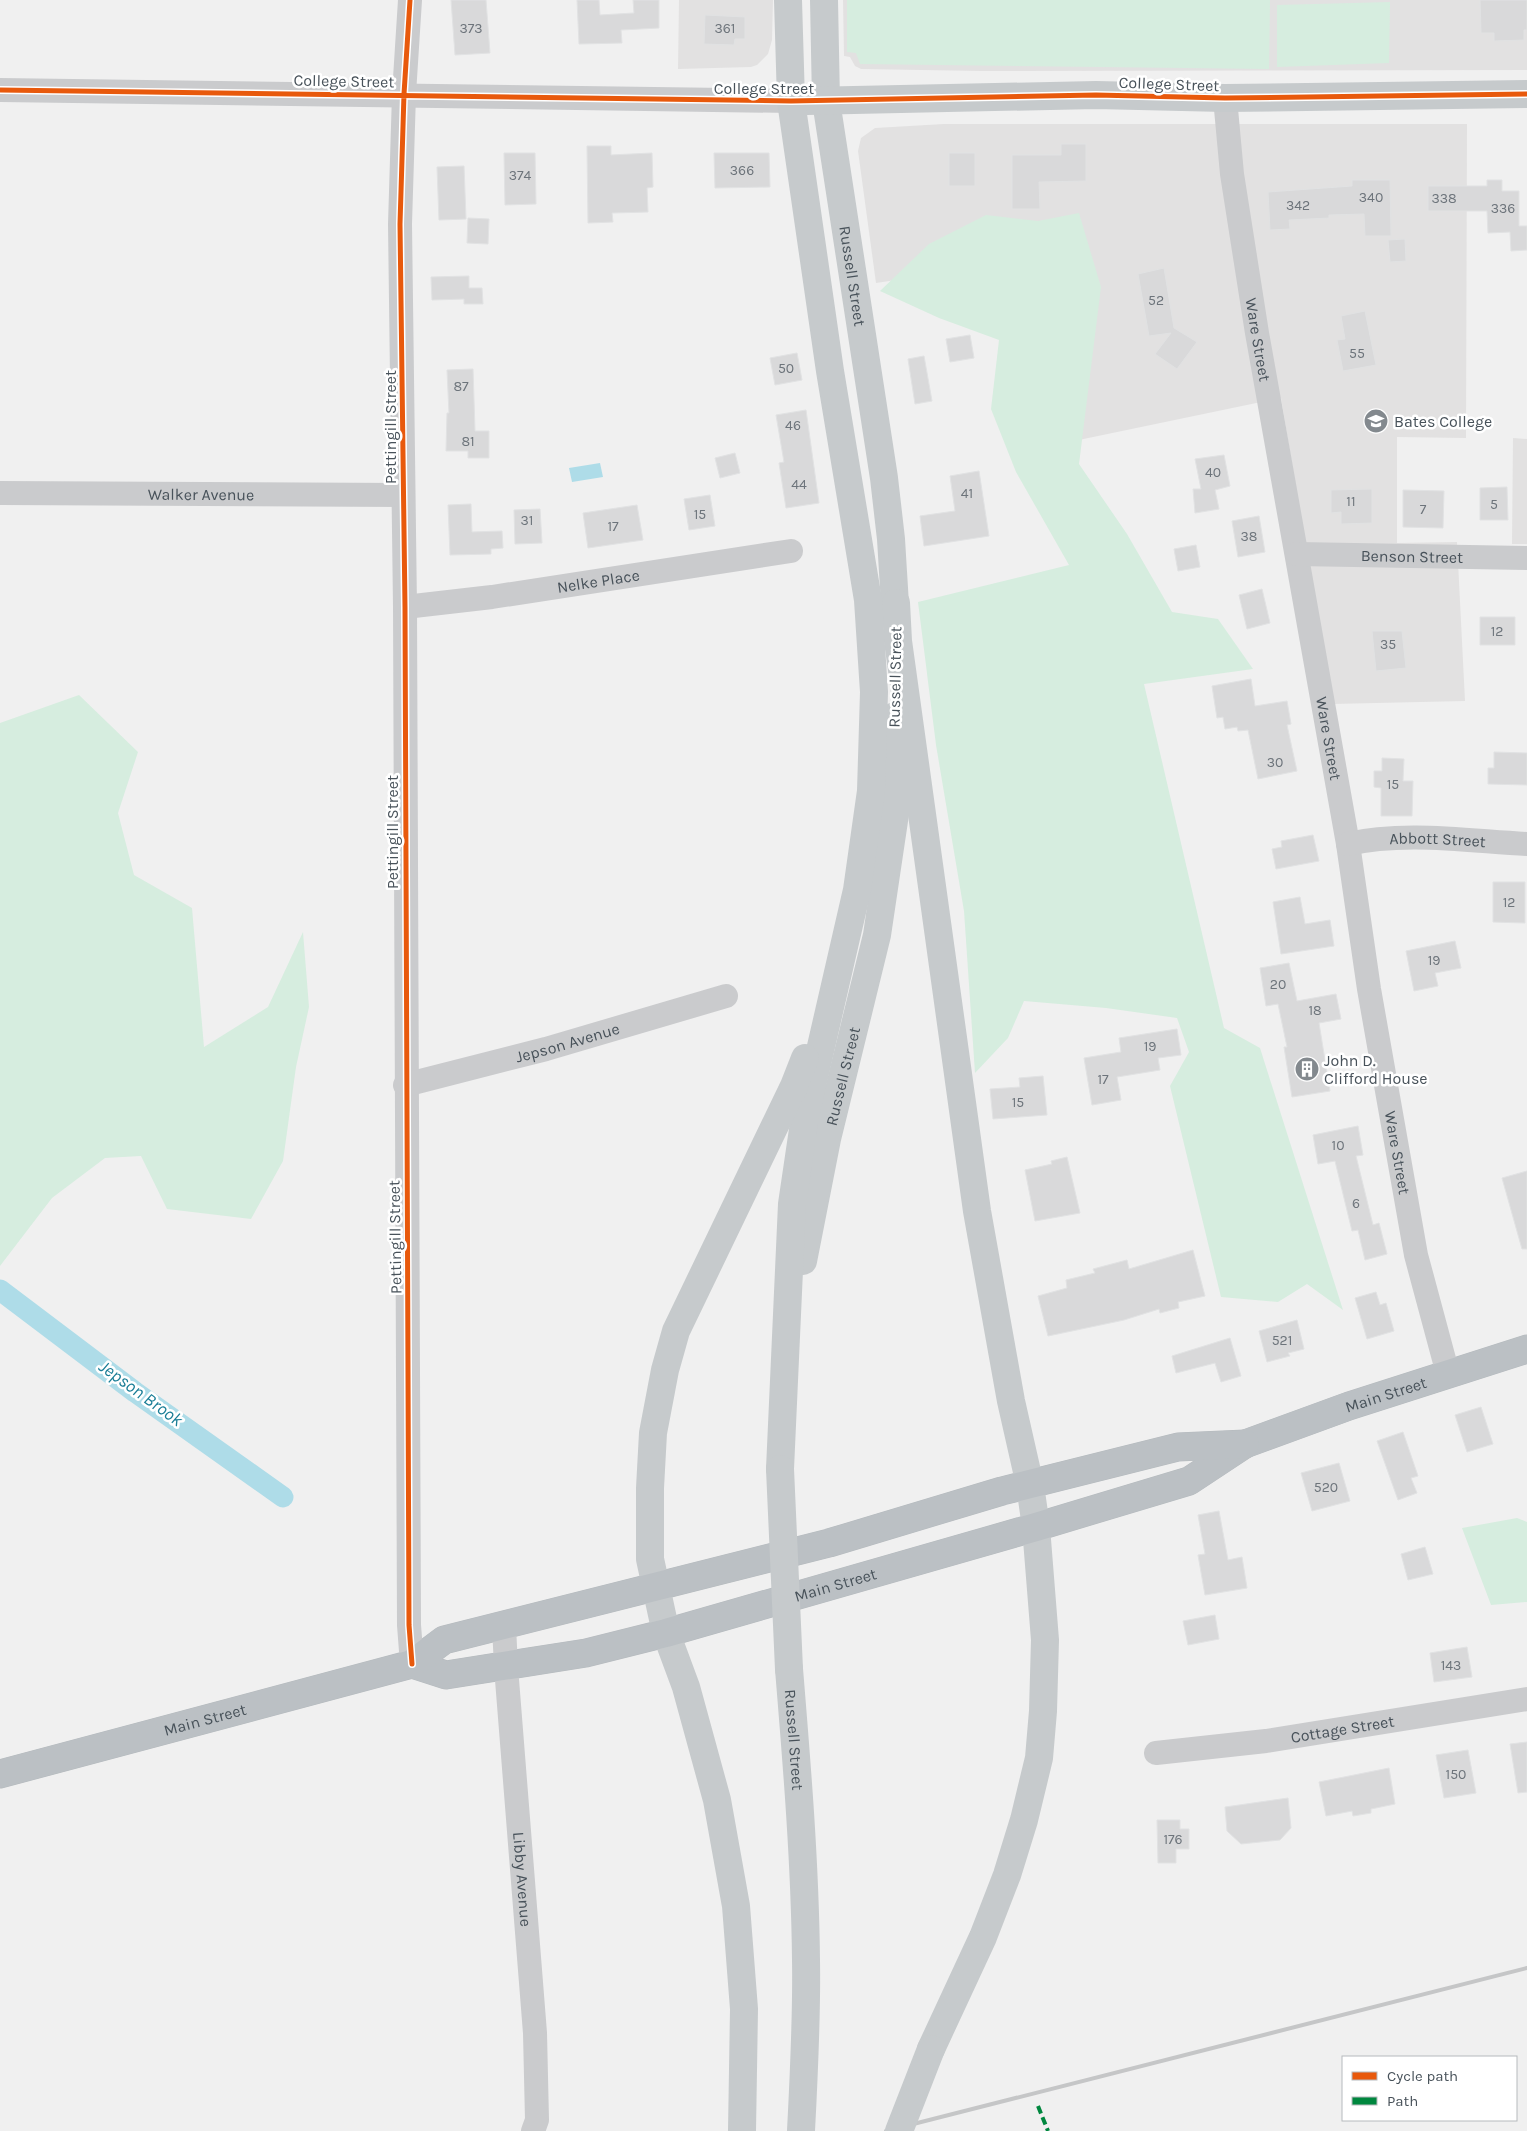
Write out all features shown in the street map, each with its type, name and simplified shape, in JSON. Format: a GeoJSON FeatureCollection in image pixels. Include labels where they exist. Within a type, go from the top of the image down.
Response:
{"type":"FeatureCollection","features":[{"type":"Feature","properties":{"kind":"highway","name":"Main Street"},"geometry":{"type":"LineString","coordinates":[[412,1664],[446,1675],[586,1653],[666,1633],[1189,1481],[1245,1444],[1349,1406],[1527,1349]]}},
{"type":"Feature","properties":{"kind":"highway","name":"Main Street"},"geometry":{"type":"LineString","coordinates":[[0,1774],[412,1664],[444,1640],[829,1543],[1030,1485],[1178,1447],[1245,1444]]}},
{"type":"Feature","properties":{"kind":"main road","name":"Russell Street"},"geometry":{"type":"LineString","coordinates":[[788,0],[791,101],[830,371],[849,478],[872,640],[874,692],[871,791],[857,890],[805,1116],[792,1204],[780,1469],[789,1669],[801,1815],[806,1961],[805,2064],[801,2131]]}},
{"type":"Feature","properties":{"kind":"main road","name":"Russell Street"},"geometry":{"type":"LineString","coordinates":[[785,1348],[827,1139],[877,936],[894,823],[896,603],[884,478],[826,101],[824,0]]}},
{"type":"Feature","properties":{"kind":"main road","name":"College Street"},"geometry":{"type":"LineString","coordinates":[[791,101],[1096,94],[1225,98],[1527,94]]}},
{"type":"Feature","properties":{"kind":"main road"},"geometry":{"type":"LineString","coordinates":[[896,603],[898,641],[977,1211],[1011,1401],[1030,1485],[1036,1527],[1045,1640],[1043,1711],[1039,1758],[1024,1820],[1007,1875],[983,1937],[931,2049],[899,2131]]}},
{"type":"Feature","properties":{"kind":"main road"},"geometry":{"type":"LineString","coordinates":[[742,2131],[744,2009],[739,1935],[717,1800],[686,1687],[666,1633],[650,1559],[652,1442],[665,1370],[680,1323],[794,1086],[820,1022],[841,958]]}},
{"type":"Feature","properties":{"kind":"street","name":"Pettingill Street"},"geometry":{"type":"LineString","coordinates":[[410,0],[404,94],[400,224],[405,607],[405,1085],[409,1346],[409,1624],[412,1664]]}},
{"type":"Feature","properties":{"kind":"street","name":"College Street"},"geometry":{"type":"LineString","coordinates":[[0,90],[404,94],[791,101]]}},
{"type":"Feature","properties":{"kind":"street","name":"Ware Street"},"geometry":{"type":"LineString","coordinates":[[1225,98],[1232,174],[1256,324],[1348,844],[1369,989],[1416,1255],[1448,1374]]}},
{"type":"Feature","properties":{"kind":"street","name":"Walker Avenue"},"geometry":{"type":"LineString","coordinates":[[0,493],[403,495]]}},
{"type":"Feature","properties":{"kind":"street","name":"Nelke Place"},"geometry":{"type":"LineString","coordinates":[[405,607],[492,597],[791,551]]}},
{"type":"Feature","properties":{"kind":"street","name":"Benson Street"},"geometry":{"type":"LineString","coordinates":[[1297,554],[1527,558]]}},
{"type":"Feature","properties":{"kind":"street","name":"Abbott Street"},"geometry":{"type":"LineString","coordinates":[[1348,844],[1371,838],[1527,844]]}},
{"type":"Feature","properties":{"kind":"street","name":"Jepson Avenue"},"geometry":{"type":"LineString","coordinates":[[405,1085],[546,1049],[726,996]]}},
{"type":"Feature","properties":{"kind":"street","name":"Libby Avenue"},"geometry":{"type":"LineString","coordinates":[[504,1626],[535,2033],[537,2120],[533,2131]]}},
{"type":"Feature","properties":{"kind":"street","name":"Cottage Street"},"geometry":{"type":"LineString","coordinates":[[1156,1753],[1266,1742],[1527,1699]]}},
{"type":"Feature","properties":{"kind":"shaded area"},"geometry":{"type":"Polygon","coordinates":[[[679,0],[773,0],[772,40],[768,54],[757,65],[751,67],[678,69],[679,0]]]}},
{"type":"Feature","properties":{"kind":"shaded area"},"geometry":{"type":"Polygon","coordinates":[[[843,0],[1527,0],[1527,70],[981,71],[861,69],[855,66],[850,57],[844,56],[843,0]]]}},
{"type":"Feature","properties":{"kind":"shaded area","name":"Bates College"},"geometry":{"type":"Polygon","coordinates":[[[944,124],[1467,124],[1466,438],[1397,437],[1397,543],[1457,542],[1465,701],[1332,704],[1281,398],[1074,441],[1043,258],[876,283],[858,151],[861,138],[875,128],[944,124]]]}},
{"type":"Feature","properties":{"kind":"shaded area","name":"Bates College"},"geometry":{"type":"Polygon","coordinates":[[[1513,438],[1527,439],[1527,544],[1512,544],[1513,438]]]}},
{"type":"Feature","properties":{"kind":"green space"},"geometry":{"type":"Polygon","coordinates":[[[847,0],[1270,0],[1269,69],[860,64],[856,53],[847,52],[847,0]]]}},
{"type":"Feature","properties":{"kind":"green space"},"geometry":{"type":"Polygon","coordinates":[[[1390,2],[1389,63],[1277,67],[1277,5],[1390,2]]]}},
{"type":"Feature","properties":{"kind":"green space"},"geometry":{"type":"Polygon","coordinates":[[[1079,213],[1101,287],[1079,464],[1127,534],[1172,612],[1218,619],[1253,669],[1144,684],[1224,1028],[1260,1048],[1343,1310],[1307,1284],[1278,1302],[1221,1297],[1170,1086],[1189,1052],[1177,1018],[1106,1008],[1024,1001],[1008,1038],[975,1073],[964,911],[936,745],[918,602],[1069,565],[1016,472],[991,409],[999,340],[939,318],[880,291],[929,244],[986,215],[1038,221],[1079,213]]]}},
{"type":"Feature","properties":{"kind":"green space"},"geometry":{"type":"Polygon","coordinates":[[[79,695],[138,752],[118,813],[134,875],[192,908],[204,1047],[268,1007],[303,932],[309,1007],[296,1067],[283,1161],[251,1219],[167,1209],[141,1156],[105,1158],[52,1198],[0,1266],[0,723],[79,695]]]}},
{"type":"Feature","properties":{"kind":"green space"},"geometry":{"type":"Polygon","coordinates":[[[1517,1518],[1527,1522],[1527,1602],[1491,1605],[1462,1528],[1517,1518]]]}},
{"type":"Feature","properties":{"kind":"water"},"geometry":{"type":"Polygon","coordinates":[[[600,463],[603,477],[572,482],[569,468],[600,463]]]}},
{"type":"Feature","properties":{"kind":"building"},"geometry":{"type":"Polygon","coordinates":[[[451,0],[486,0],[490,53],[455,55],[451,0]]]}},
{"type":"Feature","properties":{"kind":"building"},"geometry":{"type":"Polygon","coordinates":[[[577,0],[599,0],[600,15],[634,13],[633,0],[659,0],[659,28],[621,30],[622,43],[579,44],[577,0]]]}},
{"type":"Feature","properties":{"kind":"building"},"geometry":{"type":"Polygon","coordinates":[[[1480,0],[1527,0],[1527,30],[1524,30],[1524,40],[1494,41],[1494,33],[1481,33],[1480,0]]]}},
{"type":"Feature","properties":{"kind":"building"},"geometry":{"type":"Polygon","coordinates":[[[705,15],[745,17],[745,39],[735,39],[734,45],[704,44],[705,15]]]}},
{"type":"Feature","properties":{"kind":"building"},"geometry":{"type":"Polygon","coordinates":[[[1061,144],[1086,144],[1086,181],[1039,182],[1040,209],[1012,209],[1012,155],[1061,155],[1061,144]]]}},
{"type":"Feature","properties":{"kind":"building"},"geometry":{"type":"Polygon","coordinates":[[[587,146],[611,146],[611,155],[652,153],[653,187],[647,188],[648,212],[612,213],[613,222],[588,223],[587,146]]]}},
{"type":"Feature","properties":{"kind":"building"},"geometry":{"type":"Polygon","coordinates":[[[504,153],[535,153],[536,204],[505,205],[504,153]]]}},
{"type":"Feature","properties":{"kind":"building"},"geometry":{"type":"Polygon","coordinates":[[[714,153],[769,153],[770,187],[715,188],[714,153]]]}},
{"type":"Feature","properties":{"kind":"building"},"geometry":{"type":"Polygon","coordinates":[[[949,153],[975,153],[975,186],[949,186],[949,153]]]}},
{"type":"Feature","properties":{"kind":"building"},"geometry":{"type":"Polygon","coordinates":[[[464,166],[466,219],[439,220],[437,167],[464,166]]]}},
{"type":"Feature","properties":{"kind":"building"},"geometry":{"type":"Polygon","coordinates":[[[1352,180],[1390,180],[1391,236],[1365,236],[1364,214],[1329,215],[1329,218],[1289,220],[1290,229],[1270,230],[1268,192],[1352,186],[1352,180]]]}},
{"type":"Feature","properties":{"kind":"building"},"geometry":{"type":"Polygon","coordinates":[[[1487,180],[1502,180],[1502,191],[1519,191],[1519,226],[1527,226],[1527,250],[1511,251],[1510,232],[1488,233],[1487,211],[1428,211],[1428,186],[1487,186],[1487,180]]]}},
{"type":"Feature","properties":{"kind":"building"},"geometry":{"type":"Polygon","coordinates":[[[468,218],[489,219],[488,244],[467,243],[468,218]]]}},
{"type":"Feature","properties":{"kind":"building"},"geometry":{"type":"Polygon","coordinates":[[[1405,239],[1406,261],[1390,262],[1388,240],[1405,239]]]}},
{"type":"Feature","properties":{"kind":"building"},"geometry":{"type":"Polygon","coordinates":[[[1164,268],[1174,328],[1197,342],[1177,369],[1155,354],[1171,333],[1149,336],[1138,274],[1164,268]]]}},
{"type":"Feature","properties":{"kind":"building"},"geometry":{"type":"Polygon","coordinates":[[[469,276],[469,288],[482,288],[483,304],[464,304],[464,299],[432,300],[431,277],[469,276]]]}},
{"type":"Feature","properties":{"kind":"building"},"geometry":{"type":"Polygon","coordinates":[[[1365,311],[1376,365],[1343,371],[1337,340],[1345,339],[1341,316],[1365,311]]]}},
{"type":"Feature","properties":{"kind":"building"},"geometry":{"type":"Polygon","coordinates":[[[970,335],[974,358],[950,362],[946,339],[970,335]]]}},
{"type":"Feature","properties":{"kind":"building"},"geometry":{"type":"Polygon","coordinates":[[[797,353],[802,380],[775,385],[770,358],[797,353]]]}},
{"type":"Feature","properties":{"kind":"building"},"geometry":{"type":"Polygon","coordinates":[[[924,356],[932,401],[915,404],[908,359],[924,356]]]}},
{"type":"Feature","properties":{"kind":"building"},"geometry":{"type":"Polygon","coordinates":[[[473,369],[475,431],[489,431],[489,458],[468,458],[468,451],[446,451],[447,413],[449,413],[447,370],[473,369]]]}},
{"type":"Feature","properties":{"kind":"building"},"geometry":{"type":"Polygon","coordinates":[[[806,410],[819,503],[786,508],[779,463],[784,462],[776,415],[806,410]]]}},
{"type":"Feature","properties":{"kind":"building"},"geometry":{"type":"Polygon","coordinates":[[[735,453],[740,473],[720,478],[715,458],[735,453]]]}},
{"type":"Feature","properties":{"kind":"building"},"geometry":{"type":"Polygon","coordinates":[[[1224,455],[1230,486],[1215,490],[1219,509],[1195,513],[1193,489],[1201,489],[1195,459],[1224,455]]]}},
{"type":"Feature","properties":{"kind":"building"},"geometry":{"type":"Polygon","coordinates":[[[979,471],[989,536],[924,546],[920,516],[955,511],[950,476],[979,471]]]}},
{"type":"Feature","properties":{"kind":"building"},"geometry":{"type":"Polygon","coordinates":[[[1507,487],[1508,520],[1480,520],[1480,488],[1507,487]]]}},
{"type":"Feature","properties":{"kind":"building"},"geometry":{"type":"Polygon","coordinates":[[[1372,489],[1372,523],[1341,524],[1341,512],[1331,513],[1331,490],[1372,489]]]}},
{"type":"Feature","properties":{"kind":"building"},"geometry":{"type":"Polygon","coordinates":[[[1403,490],[1444,491],[1443,528],[1403,527],[1403,490]]]}},
{"type":"Feature","properties":{"kind":"building"},"geometry":{"type":"Polygon","coordinates":[[[710,495],[715,526],[689,530],[684,499],[710,495]]]}},
{"type":"Feature","properties":{"kind":"building"},"geometry":{"type":"Polygon","coordinates":[[[471,504],[472,532],[502,531],[503,548],[491,549],[491,554],[450,555],[448,505],[471,504]]]}},
{"type":"Feature","properties":{"kind":"building"},"geometry":{"type":"Polygon","coordinates":[[[637,505],[643,540],[588,548],[583,513],[637,505]]]}},
{"type":"Feature","properties":{"kind":"building"},"geometry":{"type":"Polygon","coordinates":[[[540,509],[542,543],[515,544],[514,510],[540,509]]]}},
{"type":"Feature","properties":{"kind":"building"},"geometry":{"type":"Polygon","coordinates":[[[1259,516],[1265,552],[1238,557],[1232,521],[1259,516]]]}},
{"type":"Feature","properties":{"kind":"building"},"geometry":{"type":"Polygon","coordinates":[[[1196,545],[1200,567],[1178,571],[1174,549],[1196,545]]]}},
{"type":"Feature","properties":{"kind":"building"},"geometry":{"type":"Polygon","coordinates":[[[1262,589],[1270,623],[1247,629],[1239,595],[1262,589]]]}},
{"type":"Feature","properties":{"kind":"building"},"geometry":{"type":"Polygon","coordinates":[[[1480,617],[1515,617],[1515,645],[1480,645],[1480,617]]]}},
{"type":"Feature","properties":{"kind":"building"},"geometry":{"type":"Polygon","coordinates":[[[1372,631],[1402,631],[1406,668],[1376,671],[1372,631]]]}},
{"type":"Feature","properties":{"kind":"building"},"geometry":{"type":"Polygon","coordinates":[[[1251,679],[1255,706],[1287,701],[1291,724],[1287,725],[1297,771],[1258,779],[1248,730],[1238,731],[1237,727],[1225,729],[1223,717],[1217,718],[1212,686],[1251,679]]]}},
{"type":"Feature","properties":{"kind":"building"},"geometry":{"type":"Polygon","coordinates":[[[1494,752],[1527,753],[1527,785],[1488,784],[1488,768],[1494,768],[1494,752]]]}},
{"type":"Feature","properties":{"kind":"building"},"geometry":{"type":"Polygon","coordinates":[[[1382,758],[1404,759],[1403,781],[1413,781],[1412,816],[1381,816],[1381,788],[1374,787],[1374,771],[1382,771],[1382,758]]]}},
{"type":"Feature","properties":{"kind":"building"},"geometry":{"type":"Polygon","coordinates":[[[1313,835],[1319,861],[1276,869],[1272,849],[1282,847],[1281,841],[1313,835]]]}},
{"type":"Feature","properties":{"kind":"building"},"geometry":{"type":"Polygon","coordinates":[[[1493,882],[1525,882],[1525,923],[1493,922],[1493,882]]]}},
{"type":"Feature","properties":{"kind":"building"},"geometry":{"type":"Polygon","coordinates":[[[1300,897],[1305,924],[1330,920],[1334,946],[1281,954],[1273,902],[1300,897]]]}},
{"type":"Feature","properties":{"kind":"building"},"geometry":{"type":"Polygon","coordinates":[[[1455,941],[1461,968],[1435,973],[1438,986],[1414,991],[1406,951],[1455,941]]]}},
{"type":"Feature","properties":{"kind":"building"},"geometry":{"type":"Polygon","coordinates":[[[1289,963],[1297,1001],[1336,994],[1341,1019],[1319,1023],[1330,1091],[1292,1097],[1284,1047],[1287,1047],[1278,1004],[1266,1006],[1260,968],[1289,963]]]}},
{"type":"Feature","properties":{"kind":"building"},"geometry":{"type":"Polygon","coordinates":[[[1177,1029],[1181,1055],[1158,1058],[1160,1070],[1117,1077],[1121,1100],[1092,1105],[1084,1058],[1121,1052],[1119,1038],[1177,1029]]]}},
{"type":"Feature","properties":{"kind":"building"},"geometry":{"type":"Polygon","coordinates":[[[1043,1076],[1047,1115],[993,1119],[990,1089],[1020,1087],[1019,1078],[1043,1076]]]}},
{"type":"Feature","properties":{"kind":"building"},"geometry":{"type":"Polygon","coordinates":[[[1358,1126],[1363,1155],[1356,1156],[1373,1225],[1379,1223],[1387,1254],[1365,1260],[1358,1230],[1352,1231],[1335,1161],[1318,1164],[1313,1135],[1358,1126]]]}},
{"type":"Feature","properties":{"kind":"building"},"geometry":{"type":"Polygon","coordinates":[[[1067,1157],[1080,1213],[1035,1221],[1025,1170],[1052,1164],[1051,1161],[1067,1157]]]}},
{"type":"Feature","properties":{"kind":"building"},"geometry":{"type":"Polygon","coordinates":[[[1527,1171],[1527,1249],[1522,1249],[1502,1178],[1527,1171]]]}},
{"type":"Feature","properties":{"kind":"building"},"geometry":{"type":"Polygon","coordinates":[[[1193,1250],[1205,1296],[1178,1302],[1179,1308],[1160,1313],[1159,1309],[1124,1320],[1048,1336],[1038,1296],[1067,1288],[1066,1280],[1095,1273],[1093,1269],[1127,1260],[1129,1269],[1193,1250]]]}},
{"type":"Feature","properties":{"kind":"building"},"geometry":{"type":"Polygon","coordinates":[[[1376,1292],[1380,1305],[1386,1303],[1394,1331],[1367,1339],[1355,1298],[1376,1292]]]}},
{"type":"Feature","properties":{"kind":"building"},"geometry":{"type":"Polygon","coordinates":[[[1297,1320],[1304,1349],[1288,1353],[1290,1356],[1267,1362],[1259,1331],[1297,1320]]]}},
{"type":"Feature","properties":{"kind":"building"},"geometry":{"type":"Polygon","coordinates":[[[1230,1338],[1241,1376],[1221,1382],[1215,1363],[1176,1373],[1172,1356],[1230,1338]]]}},
{"type":"Feature","properties":{"kind":"building"},"geometry":{"type":"Polygon","coordinates":[[[1481,1407],[1493,1444],[1467,1452],[1455,1415],[1481,1407]]]}},
{"type":"Feature","properties":{"kind":"building"},"geometry":{"type":"Polygon","coordinates":[[[1403,1432],[1418,1476],[1411,1478],[1417,1493],[1398,1500],[1377,1441],[1403,1432]]]}},
{"type":"Feature","properties":{"kind":"building"},"geometry":{"type":"Polygon","coordinates":[[[1339,1463],[1350,1501],[1312,1511],[1301,1473],[1339,1463]]]}},
{"type":"Feature","properties":{"kind":"building"},"geometry":{"type":"Polygon","coordinates":[[[1219,1511],[1228,1560],[1242,1557],[1247,1588],[1205,1595],[1198,1555],[1205,1554],[1198,1515],[1219,1511]]]}},
{"type":"Feature","properties":{"kind":"building"},"geometry":{"type":"Polygon","coordinates":[[[1425,1547],[1433,1574],[1408,1580],[1401,1554],[1425,1547]]]}},
{"type":"Feature","properties":{"kind":"building"},"geometry":{"type":"Polygon","coordinates":[[[1215,1615],[1219,1639],[1188,1645],[1183,1621],[1215,1615]]]}},
{"type":"Feature","properties":{"kind":"building"},"geometry":{"type":"Polygon","coordinates":[[[1467,1647],[1472,1677],[1434,1682],[1430,1653],[1467,1647]]]}},
{"type":"Feature","properties":{"kind":"building"},"geometry":{"type":"Polygon","coordinates":[[[1527,1742],[1527,1792],[1518,1793],[1510,1744],[1527,1742]]]}},
{"type":"Feature","properties":{"kind":"building"},"geometry":{"type":"Polygon","coordinates":[[[1468,1750],[1476,1793],[1444,1798],[1436,1755],[1468,1750]]]}},
{"type":"Feature","properties":{"kind":"building"},"geometry":{"type":"Polygon","coordinates":[[[1389,1768],[1395,1804],[1371,1809],[1371,1813],[1353,1816],[1352,1811],[1326,1816],[1319,1782],[1389,1768]]]}},
{"type":"Feature","properties":{"kind":"building"},"geometry":{"type":"Polygon","coordinates":[[[1288,1798],[1291,1828],[1280,1840],[1241,1844],[1227,1831],[1225,1807],[1288,1798]]]}},
{"type":"Feature","properties":{"kind":"building"},"geometry":{"type":"Polygon","coordinates":[[[1157,1820],[1180,1820],[1180,1829],[1189,1829],[1189,1849],[1176,1849],[1176,1863],[1158,1863],[1157,1820]]]}},
{"type":"Feature","properties":{"kind":"waterway","name":"Jepson Brook"},"geometry":{"type":"LineString","coordinates":[[0,1290],[135,1392],[283,1497]]}},
{"type":"Feature","properties":{"kind":"railway"},"geometry":{"type":"LineString","coordinates":[[886,2131],[1527,1968]]}},
{"type":"Feature","properties":{"kind":"marked path"},"geometry":{"type":"LineString","coordinates":[[1038,2106],[1048,2131]]}},
{"type":"Feature","properties":{"kind":"cycle path"},"geometry":{"type":"LineString","coordinates":[[410,0],[404,94],[400,224],[405,607],[409,1625],[412,1664]]}},
{"type":"Feature","properties":{"kind":"cycle path"},"geometry":{"type":"LineString","coordinates":[[0,90],[791,101],[1096,95],[1225,98],[1527,94]]}},
{"type":"Feature","properties":{"kind":"place","name":"Bates College"},"geometry":{"type":"Point","coordinates":[1376,421]}},
{"type":"Feature","properties":{"kind":"place","name":"John D. Clifford House"},"geometry":{"type":"Point","coordinates":[1307,1069]}}]}
